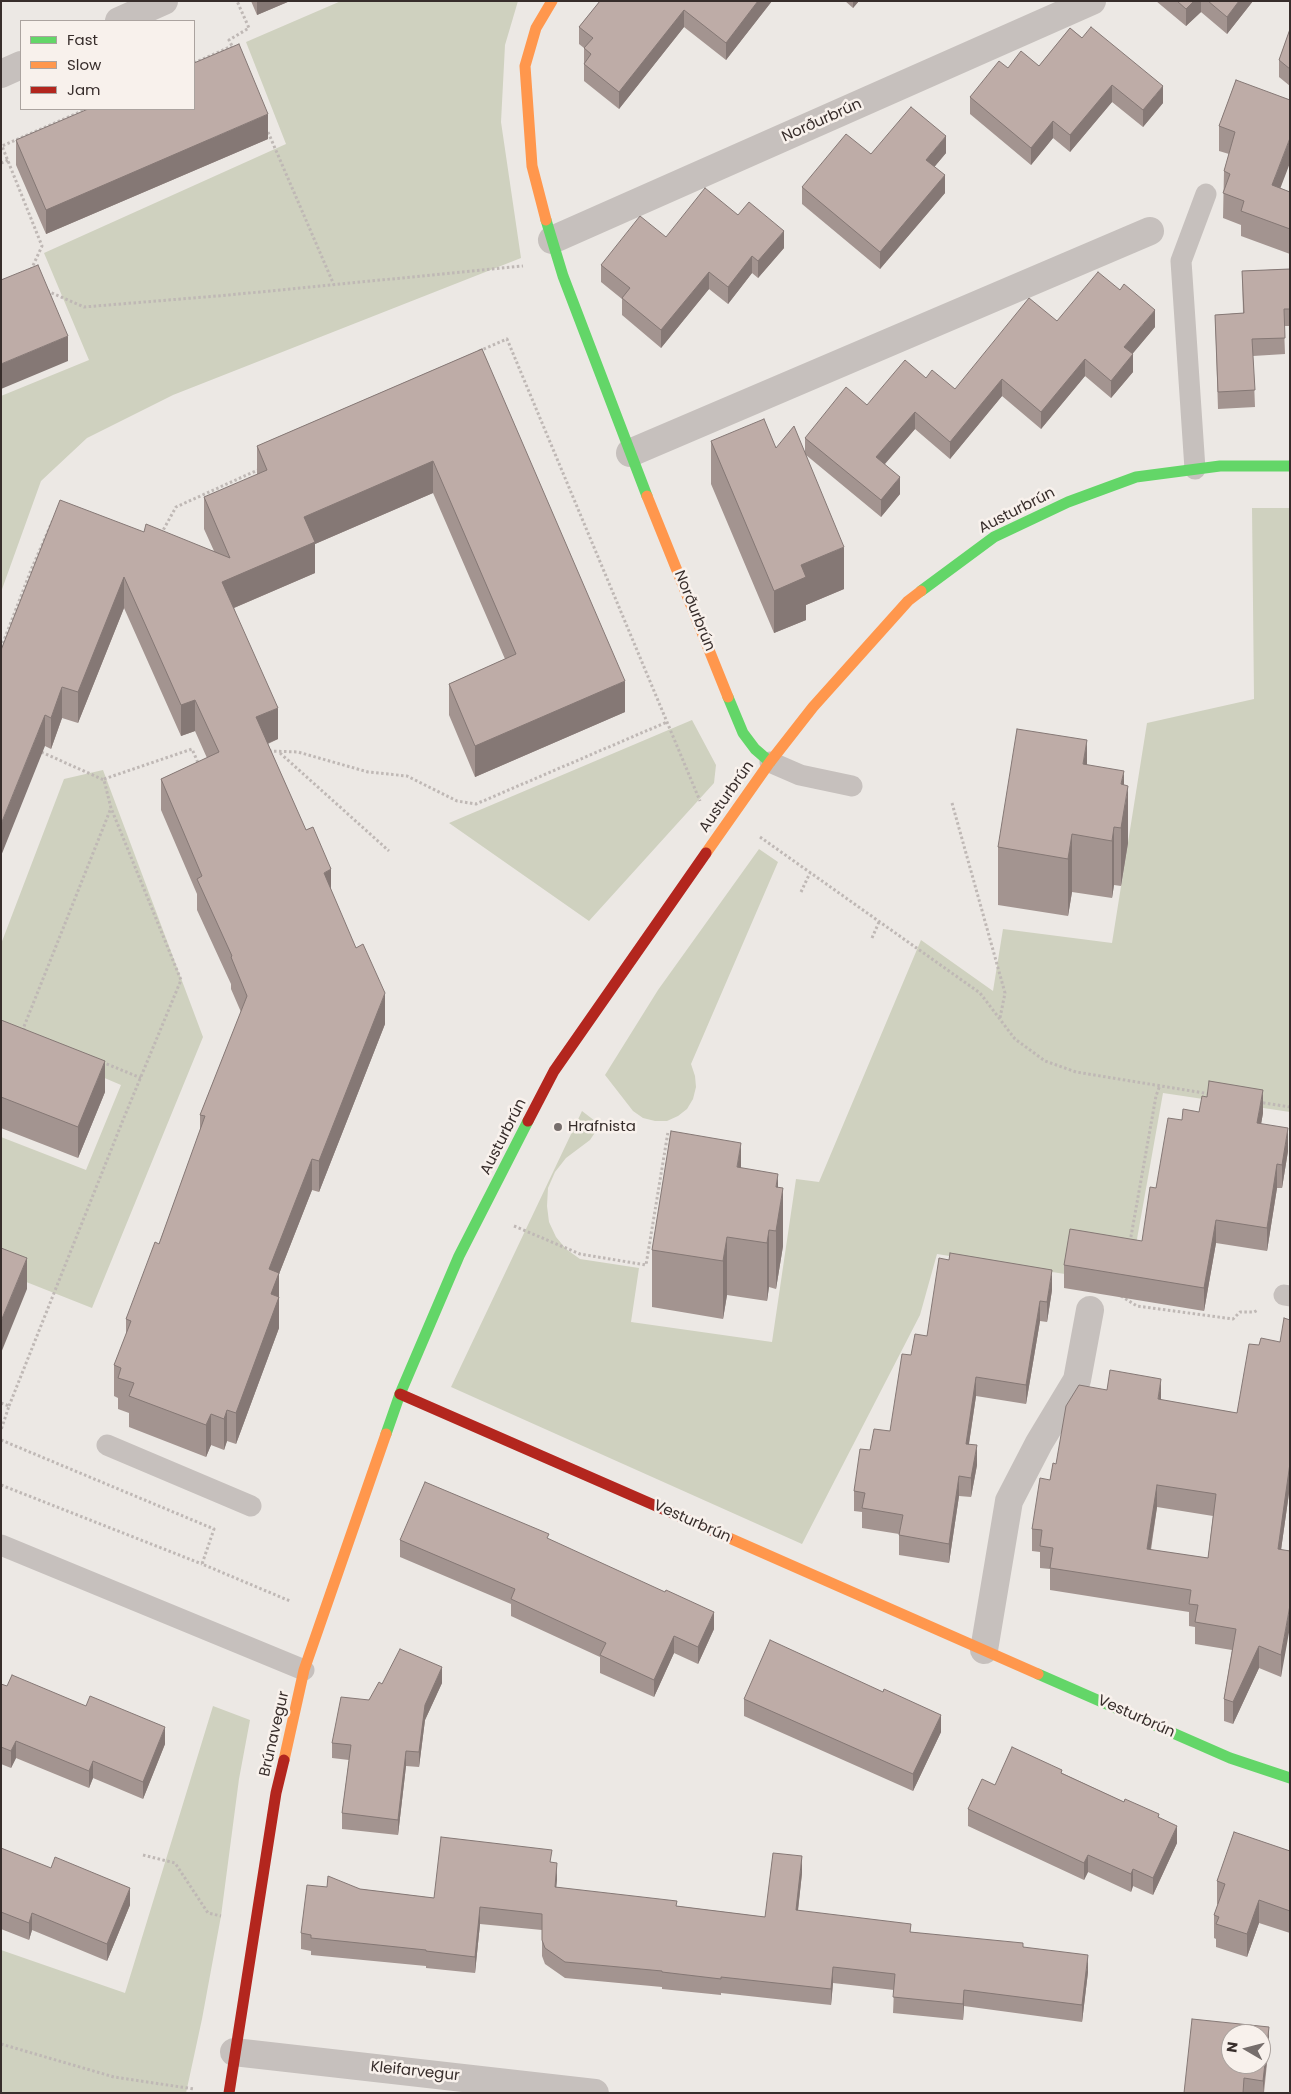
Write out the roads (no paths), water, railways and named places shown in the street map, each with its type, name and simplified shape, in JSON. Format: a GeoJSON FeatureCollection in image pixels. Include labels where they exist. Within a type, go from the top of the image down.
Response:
{"type":"FeatureCollection","features":[{"type":"Feature","properties":{"kind":"street"},"geometry":{"type":"LineString","coordinates":[[121,20],[164,1]]}},
{"type":"Feature","properties":{"kind":"street","name":"Norðurbrún"},"geometry":{"type":"LineString","coordinates":[[552,1],[536,28],[524,66],[532,166],[555,250],[630,453],[743,733],[755,749],[770,762]]}},
{"type":"Feature","properties":{"kind":"street","name":"Norðurbrún"},"geometry":{"type":"LineString","coordinates":[[555,250],[1092,1]]}},
{"type":"Feature","properties":{"kind":"street"},"geometry":{"type":"LineString","coordinates":[[1,74],[20,65]]}},
{"type":"Feature","properties":{"kind":"street"},"geometry":{"type":"LineString","coordinates":[[630,453],[1150,231]]}},
{"type":"Feature","properties":{"kind":"street","name":"Austurbrún"},"geometry":{"type":"LineString","coordinates":[[400,1394],[459,1256],[554,1071],[770,762],[813,707],[908,601],[994,537],[1068,502],[1136,477],[1220,466],[1290,466]]}},
{"type":"Feature","properties":{"kind":"street"},"geometry":{"type":"LineString","coordinates":[[984,1650],[1009,1501],[1039,1443],[1077,1380],[1090,1310]]}},
{"type":"Feature","properties":{"kind":"street","name":"Vesturbrún"},"geometry":{"type":"LineString","coordinates":[[400,1394],[1230,1758],[1290,1778]]}},
{"type":"Feature","properties":{"kind":"street","name":"Brúnavegur"},"geometry":{"type":"LineString","coordinates":[[229,2093],[276,1794],[304,1670],[335,1576],[400,1394]]}},
{"type":"Feature","properties":{"kind":"street","name":"Kleifarvegur"},"geometry":{"type":"LineString","coordinates":[[234,2052],[595,2093]]}},
{"type":"Feature","properties":{"kind":"lane"},"geometry":{"type":"LineString","coordinates":[[1195,469],[1181,261],[1206,194]]}},
{"type":"Feature","properties":{"kind":"lane"},"geometry":{"type":"LineString","coordinates":[[770,762],[800,775],[852,786]]}},
{"type":"Feature","properties":{"kind":"lane"},"geometry":{"type":"LineString","coordinates":[[107,1445],[251,1506]]}},
{"type":"Feature","properties":{"kind":"lane"},"geometry":{"type":"LineString","coordinates":[[1,1545],[304,1670]]}},
{"type":"Feature","properties":{"kind":"place","name":"Hrafnista"},"geometry":{"type":"Point","coordinates":[558,1127]}}]}
